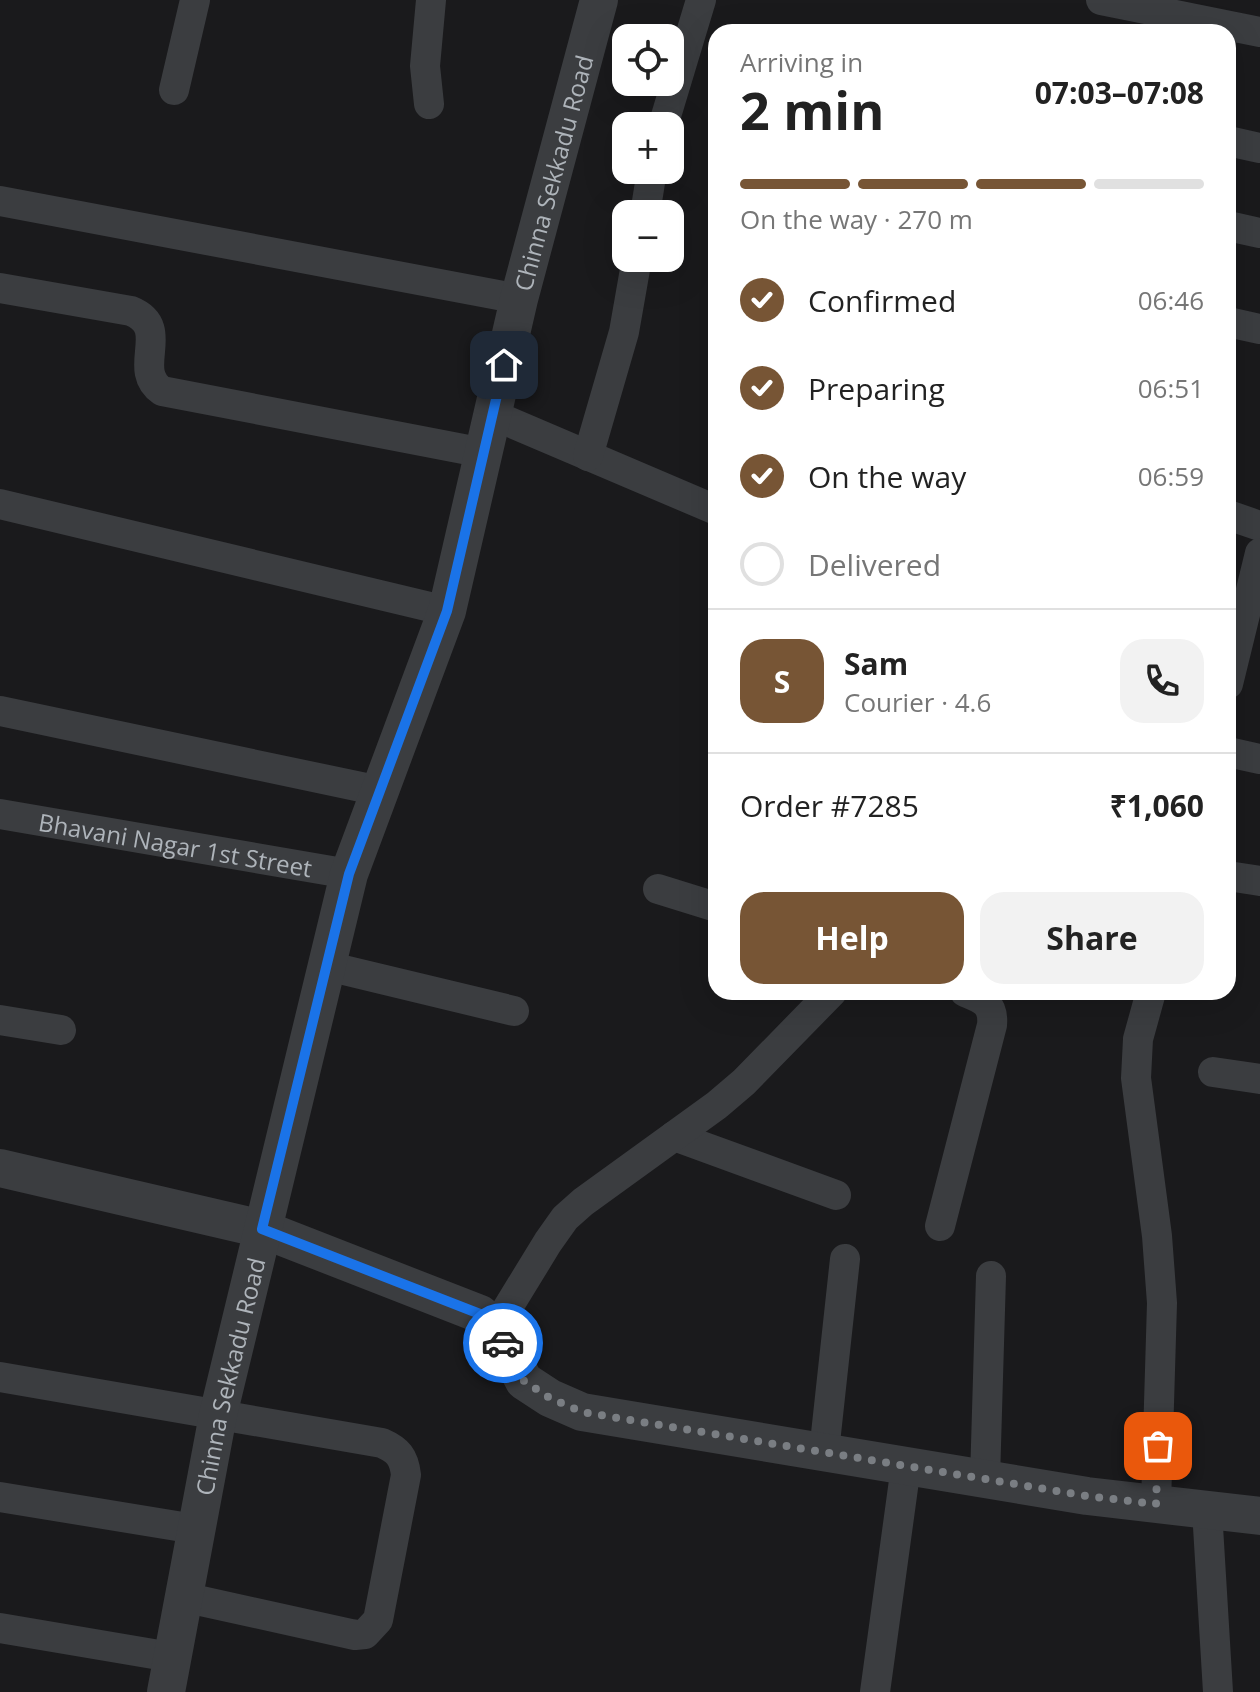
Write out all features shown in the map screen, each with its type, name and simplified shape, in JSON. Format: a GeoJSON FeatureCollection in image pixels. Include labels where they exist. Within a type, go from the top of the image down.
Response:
{"type":"FeatureCollection","features":[{"type":"Feature","properties":{"kind":"street"},"geometry":{"type":"LineString","coordinates":[[174,90],[195,0]]}},
{"type":"Feature","properties":{"kind":"street"},"geometry":{"type":"LineString","coordinates":[[429,104],[425,66],[431,0]]}},
{"type":"Feature","properties":{"kind":"street"},"geometry":{"type":"LineString","coordinates":[[667,112],[701,0]]}},
{"type":"Feature","properties":{"kind":"street"},"geometry":{"type":"LineString","coordinates":[[1101,0],[1220,24]]}},
{"type":"Feature","properties":{"kind":"street","name":"Chinna Sekkadu Road"},"geometry":{"type":"LineString","coordinates":[[168,1675],[218,1415],[349,874],[447,611],[519,299],[595,1]]}},
{"type":"Feature","properties":{"kind":"street"},"geometry":{"type":"LineString","coordinates":[[1236,27],[1260,32]]}},
{"type":"Feature","properties":{"kind":"street"},"geometry":{"type":"LineString","coordinates":[[1236,143],[1260,148]]}},
{"type":"Feature","properties":{"kind":"street"},"geometry":{"type":"LineString","coordinates":[[0,201],[519,299]]}},
{"type":"Feature","properties":{"kind":"street"},"geometry":{"type":"LineString","coordinates":[[1236,228],[1260,233]]}},
{"type":"Feature","properties":{"kind":"street"},"geometry":{"type":"LineString","coordinates":[[588,456],[624,332],[635,272]]}},
{"type":"Feature","properties":{"kind":"street"},"geometry":{"type":"LineString","coordinates":[[0,288],[131,311],[144,316],[151,336],[149,376],[162,391],[484,453]]}},
{"type":"Feature","properties":{"kind":"street"},"geometry":{"type":"LineString","coordinates":[[1236,324],[1260,329]]}},
{"type":"Feature","properties":{"kind":"street"},"geometry":{"type":"LineString","coordinates":[[493,415],[708,507]]}},
{"type":"Feature","properties":{"kind":"street"},"geometry":{"type":"LineString","coordinates":[[0,504],[447,611]]}},
{"type":"Feature","properties":{"kind":"street"},"geometry":{"type":"LineString","coordinates":[[1236,518],[1260,526]]}},
{"type":"Feature","properties":{"kind":"street"},"geometry":{"type":"LineString","coordinates":[[1236,651],[1260,553]]}},
{"type":"Feature","properties":{"kind":"street"},"geometry":{"type":"LineString","coordinates":[[0,711],[380,791]]}},
{"type":"Feature","properties":{"kind":"street"},"geometry":{"type":"LineString","coordinates":[[1236,754],[1260,759]]}},
{"type":"Feature","properties":{"kind":"street","name":"Bhavani Nagar 1st Street"},"geometry":{"type":"LineString","coordinates":[[0,814],[349,874]]}},
{"type":"Feature","properties":{"kind":"street"},"geometry":{"type":"LineString","coordinates":[[1236,877],[1260,881]]}},
{"type":"Feature","properties":{"kind":"street"},"geometry":{"type":"LineString","coordinates":[[658,889],[708,905]]}},
{"type":"Feature","properties":{"kind":"street"},"geometry":{"type":"LineString","coordinates":[[327,966],[514,1011]]}},
{"type":"Feature","properties":{"kind":"street"},"geometry":{"type":"LineString","coordinates":[[496,1327],[565,1218],[744,1082],[824,1000]]}},
{"type":"Feature","properties":{"kind":"street"},"geometry":{"type":"LineString","coordinates":[[940,1226],[993,1016],[984,1000]]}},
{"type":"Feature","properties":{"kind":"street"},"geometry":{"type":"LineString","coordinates":[[1149,1000],[1138,1039],[1136,1078],[1162,1303],[1156,1504]]}},
{"type":"Feature","properties":{"kind":"street"},"geometry":{"type":"LineString","coordinates":[[0,1020],[61,1030]]}},
{"type":"Feature","properties":{"kind":"street"},"geometry":{"type":"LineString","coordinates":[[1213,1072],[1260,1079]]}},
{"type":"Feature","properties":{"kind":"street"},"geometry":{"type":"LineString","coordinates":[[674,1136],[836,1195]]}},
{"type":"Feature","properties":{"kind":"street"},"geometry":{"type":"LineString","coordinates":[[0,1168],[262,1229],[480,1314],[496,1327],[524,1381],[550,1398],[582,1412],[1087,1496],[1260,1516]]}},
{"type":"Feature","properties":{"kind":"street"},"geometry":{"type":"LineString","coordinates":[[824,1452],[845,1259]]}},
{"type":"Feature","properties":{"kind":"street"},"geometry":{"type":"LineString","coordinates":[[985,1479],[991,1276]]}},
{"type":"Feature","properties":{"kind":"street"},"geometry":{"type":"LineString","coordinates":[[0,1377],[382,1443],[395,1448],[404,1459],[406,1475],[378,1620],[365,1634],[355,1635],[183,1597]]}},
{"type":"Feature","properties":{"kind":"street"},"geometry":{"type":"LineString","coordinates":[[875,1692],[906,1466]]}},
{"type":"Feature","properties":{"kind":"street"},"geometry":{"type":"LineString","coordinates":[[0,1497],[195,1529]]}},
{"type":"Feature","properties":{"kind":"street"},"geometry":{"type":"LineString","coordinates":[[1207,1510],[1218,1692]]}},
{"type":"Feature","properties":{"kind":"street"},"geometry":{"type":"LineString","coordinates":[[0,1628],[168,1675]]}},
{"type":"Feature","properties":{"kind":"way so far"},"geometry":{"type":"LineString","coordinates":[[503,1343],[524,1381],[550,1398],[582,1412],[1087,1496],[1156,1504],[1158,1446]]}},
{"type":"Feature","properties":{"kind":"route"},"geometry":{"type":"LineString","coordinates":[[503,1343],[496,1327],[480,1314],[262,1229],[349,874],[447,611],[504,365]]}}]}
